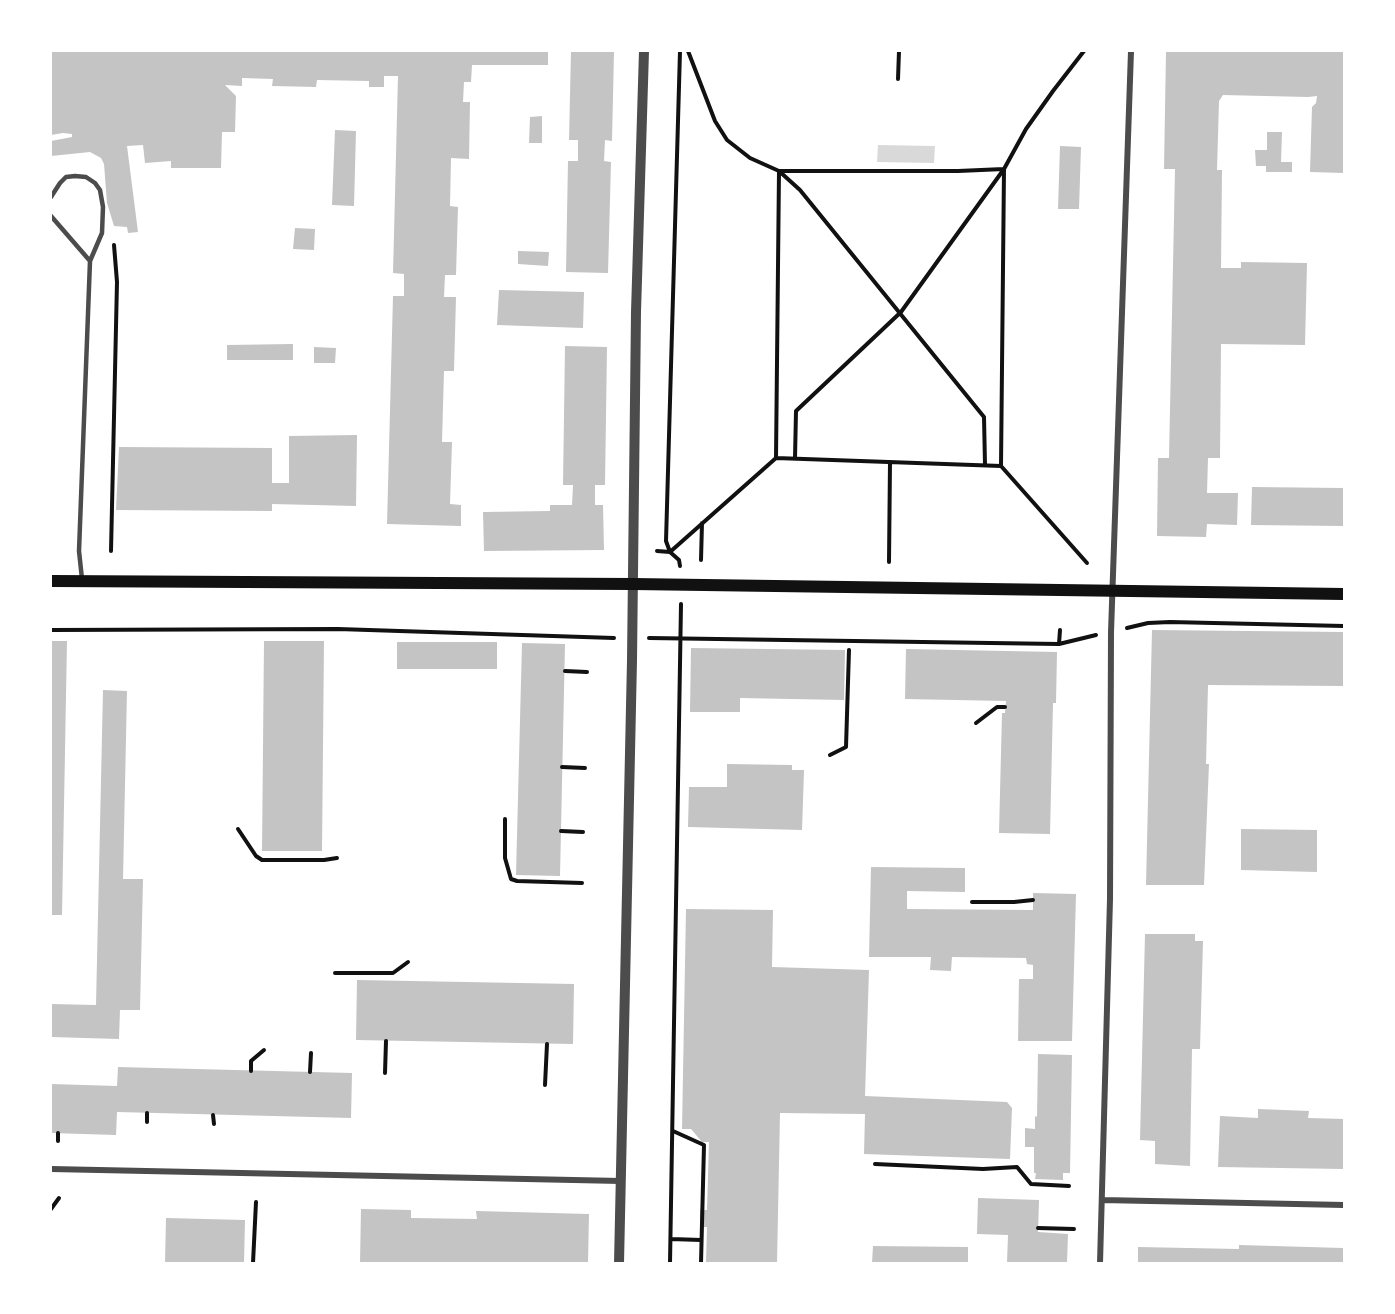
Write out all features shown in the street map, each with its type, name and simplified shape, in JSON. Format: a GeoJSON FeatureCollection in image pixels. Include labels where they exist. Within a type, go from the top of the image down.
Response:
{"type":"FeatureCollection","features":[{"type":"Feature","properties":{"kind":"main road"},"geometry":{"type":"LineString","coordinates":[[51,580],[633,584],[1344,594]]}},
{"type":"Feature","properties":{"kind":"street"},"geometry":{"type":"LineString","coordinates":[[619,1263],[633,584],[636,312],[644,51]]}},
{"type":"Feature","properties":{"kind":"street"},"geometry":{"type":"LineString","coordinates":[[1101,1263],[1110,898],[1112,591],[1131,51]]}},
{"type":"Feature","properties":{"kind":"street"},"geometry":{"type":"LineString","coordinates":[[51,1169],[621,1181]]}},
{"type":"Feature","properties":{"kind":"street"},"geometry":{"type":"LineString","coordinates":[[1102,1200],[1344,1205]]}},
{"type":"Feature","properties":{"kind":"lane"},"geometry":{"type":"LineString","coordinates":[[51,197],[66,177],[86,177],[100,190],[104,207],[102,229],[90,261],[79,551],[82,582]]}},
{"type":"Feature","properties":{"kind":"lane"},"geometry":{"type":"LineString","coordinates":[[51,216],[90,261]]}},
{"type":"Feature","properties":{"kind":"path"},"geometry":{"type":"LineString","coordinates":[[670,552],[666,541],[680,51]]}},
{"type":"Feature","properties":{"kind":"path"},"geometry":{"type":"LineString","coordinates":[[688,51],[715,122],[727,140],[750,158],[779,171],[800,190],[984,417],[985,465]]}},
{"type":"Feature","properties":{"kind":"path"},"geometry":{"type":"LineString","coordinates":[[898,79],[899,51]]}},
{"type":"Feature","properties":{"kind":"path"},"geometry":{"type":"LineString","coordinates":[[795,458],[796,411],[901,312],[1004,169],[1026,129],[1084,51]]}},
{"type":"Feature","properties":{"kind":"path"},"geometry":{"type":"LineString","coordinates":[[779,171],[1004,169]]}},
{"type":"Feature","properties":{"kind":"path"},"geometry":{"type":"LineString","coordinates":[[1004,169],[1001,466],[1087,563]]}},
{"type":"Feature","properties":{"kind":"path"},"geometry":{"type":"LineString","coordinates":[[776,458],[779,171]]}},
{"type":"Feature","properties":{"kind":"path"},"geometry":{"type":"LineString","coordinates":[[102,229],[113,237],[117,282],[111,551]]}},
{"type":"Feature","properties":{"kind":"path"},"geometry":{"type":"LineString","coordinates":[[657,551],[670,552],[776,458],[1001,466]]}},
{"type":"Feature","properties":{"kind":"path"},"geometry":{"type":"LineString","coordinates":[[889,562],[890,462]]}},
{"type":"Feature","properties":{"kind":"path"},"geometry":{"type":"LineString","coordinates":[[701,560],[702,523]]}},
{"type":"Feature","properties":{"kind":"path"},"geometry":{"type":"LineString","coordinates":[[1148,623],[1344,626]]}},
{"type":"Feature","properties":{"kind":"path"},"geometry":{"type":"LineString","coordinates":[[51,630],[338,629],[588,638]]}},
{"type":"Feature","properties":{"kind":"path"},"geometry":{"type":"LineString","coordinates":[[670,1263],[681,638],[1059,644],[1060,630]]}},
{"type":"Feature","properties":{"kind":"path"},"geometry":{"type":"LineString","coordinates":[[830,755],[846,747],[849,650]]}},
{"type":"Feature","properties":{"kind":"path"},"geometry":{"type":"LineString","coordinates":[[565,671],[587,672]]}},
{"type":"Feature","properties":{"kind":"path"},"geometry":{"type":"LineString","coordinates":[[976,723],[997,707],[1005,707]]}},
{"type":"Feature","properties":{"kind":"path"},"geometry":{"type":"LineString","coordinates":[[562,767],[585,768]]}},
{"type":"Feature","properties":{"kind":"path"},"geometry":{"type":"LineString","coordinates":[[505,819],[506,858],[511,879],[582,883]]}},
{"type":"Feature","properties":{"kind":"path"},"geometry":{"type":"LineString","coordinates":[[238,829],[262,860],[336,858]]}},
{"type":"Feature","properties":{"kind":"path"},"geometry":{"type":"LineString","coordinates":[[561,831],[583,832]]}},
{"type":"Feature","properties":{"kind":"path"},"geometry":{"type":"LineString","coordinates":[[972,902],[1033,900]]}},
{"type":"Feature","properties":{"kind":"path"},"geometry":{"type":"LineString","coordinates":[[335,973],[393,974],[408,962]]}},
{"type":"Feature","properties":{"kind":"path"},"geometry":{"type":"LineString","coordinates":[[385,1073],[386,1041]]}},
{"type":"Feature","properties":{"kind":"path"},"geometry":{"type":"LineString","coordinates":[[545,1085],[547,1044]]}},
{"type":"Feature","properties":{"kind":"path"},"geometry":{"type":"LineString","coordinates":[[251,1071],[251,1061],[264,1050]]}},
{"type":"Feature","properties":{"kind":"path"},"geometry":{"type":"LineString","coordinates":[[310,1072],[311,1053]]}},
{"type":"Feature","properties":{"kind":"path"},"geometry":{"type":"LineString","coordinates":[[147,1113],[147,1122]]}},
{"type":"Feature","properties":{"kind":"path"},"geometry":{"type":"LineString","coordinates":[[213,1114],[214,1124]]}},
{"type":"Feature","properties":{"kind":"path"},"geometry":{"type":"LineString","coordinates":[[673,1131],[704,1145],[701,1263]]}},
{"type":"Feature","properties":{"kind":"path"},"geometry":{"type":"LineString","coordinates":[[58,1133],[58,1141]]}},
{"type":"Feature","properties":{"kind":"path"},"geometry":{"type":"LineString","coordinates":[[875,1164],[982,1169],[1017,1167],[1031,1184],[1069,1186]]}},
{"type":"Feature","properties":{"kind":"path"},"geometry":{"type":"LineString","coordinates":[[51,1209],[59,1198]]}},
{"type":"Feature","properties":{"kind":"path"},"geometry":{"type":"LineString","coordinates":[[253,1263],[256,1202]]}},
{"type":"Feature","properties":{"kind":"path"},"geometry":{"type":"LineString","coordinates":[[1038,1228],[1074,1229]]}},
{"type":"Feature","properties":{"kind":"path"},"geometry":{"type":"LineString","coordinates":[[671,1239],[701,1240]]}},
{"type":"Feature","properties":{"kind":"shaded area"},"geometry":{"type":"Polygon","coordinates":[[[878,145],[935,146],[934,163],[877,162],[878,145]]]}},
{"type":"Feature","properties":{"kind":"building"},"geometry":{"type":"Polygon","coordinates":[[[51,51],[548,51],[548,65],[472,65],[471,82],[464,82],[463,102],[470,102],[469,159],[451,158],[450,206],[458,207],[456,275],[445,275],[444,297],[456,297],[454,371],[444,371],[442,442],[452,442],[450,504],[461,505],[461,526],[387,524],[393,296],[404,296],[404,274],[393,273],[398,76],[384,76],[384,87],[369,87],[369,81],[317,80],[316,87],[272,86],[273,79],[242,78],[242,86],[225,85],[236,96],[235,132],[222,132],[221,168],[171,168],[171,161],[145,163],[143,145],[127,146],[138,232],[128,233],[127,227],[114,226],[107,203],[104,164],[101,158],[90,152],[51,156],[51,141],[72,137],[72,134],[51,135],[51,51]]]}},
{"type":"Feature","properties":{"kind":"building"},"geometry":{"type":"Polygon","coordinates":[[[571,51],[614,51],[612,141],[605,140],[604,161],[611,162],[608,273],[566,272],[568,161],[578,161],[578,140],[569,140],[571,51]]]}},
{"type":"Feature","properties":{"kind":"building"},"geometry":{"type":"Polygon","coordinates":[[[1166,51],[1344,51],[1344,173],[1310,172],[1312,107],[1316,103],[1317,96],[1223,95],[1219,101],[1217,170],[1222,170],[1221,268],[1241,268],[1241,262],[1307,263],[1305,345],[1221,344],[1220,458],[1208,458],[1207,493],[1238,493],[1237,525],[1207,524],[1206,537],[1157,536],[1158,458],[1169,458],[1175,169],[1164,169],[1166,51]]]}},
{"type":"Feature","properties":{"kind":"building"},"geometry":{"type":"Polygon","coordinates":[[[542,116],[542,143],[529,143],[530,117],[542,116]]]}},
{"type":"Feature","properties":{"kind":"building"},"geometry":{"type":"Polygon","coordinates":[[[335,130],[356,131],[354,206],[332,205],[335,130]]]}},
{"type":"Feature","properties":{"kind":"building"},"geometry":{"type":"Polygon","coordinates":[[[1267,132],[1282,132],[1281,162],[1292,162],[1292,172],[1266,172],[1266,166],[1256,166],[1255,150],[1267,150],[1267,132]]]}},
{"type":"Feature","properties":{"kind":"building"},"geometry":{"type":"Polygon","coordinates":[[[1060,146],[1081,147],[1079,209],[1058,209],[1060,146]]]}},
{"type":"Feature","properties":{"kind":"building"},"geometry":{"type":"Polygon","coordinates":[[[295,228],[315,229],[314,250],[293,249],[295,228]]]}},
{"type":"Feature","properties":{"kind":"building"},"geometry":{"type":"Polygon","coordinates":[[[518,251],[549,252],[548,266],[518,264],[518,251]]]}},
{"type":"Feature","properties":{"kind":"building"},"geometry":{"type":"Polygon","coordinates":[[[499,290],[584,292],[583,328],[497,325],[499,290]]]}},
{"type":"Feature","properties":{"kind":"building"},"geometry":{"type":"Polygon","coordinates":[[[293,344],[293,360],[227,360],[227,345],[293,344]]]}},
{"type":"Feature","properties":{"kind":"building"},"geometry":{"type":"Polygon","coordinates":[[[565,346],[607,347],[605,485],[595,485],[595,505],[603,505],[604,550],[484,551],[483,512],[550,511],[550,505],[572,505],[573,485],[563,485],[565,346]]]}},
{"type":"Feature","properties":{"kind":"building"},"geometry":{"type":"Polygon","coordinates":[[[314,347],[336,348],[335,363],[314,363],[314,347]]]}},
{"type":"Feature","properties":{"kind":"building"},"geometry":{"type":"Polygon","coordinates":[[[357,435],[356,506],[272,504],[272,511],[116,510],[119,447],[272,448],[272,483],[289,483],[289,436],[357,435]]]}},
{"type":"Feature","properties":{"kind":"building"},"geometry":{"type":"Polygon","coordinates":[[[1252,487],[1344,488],[1344,526],[1251,525],[1252,487]]]}},
{"type":"Feature","properties":{"kind":"building"},"geometry":{"type":"Polygon","coordinates":[[[1152,630],[1344,632],[1344,686],[1208,685],[1206,764],[1209,764],[1204,885],[1146,885],[1152,630]]]}},
{"type":"Feature","properties":{"kind":"building"},"geometry":{"type":"Polygon","coordinates":[[[51,641],[67,641],[62,915],[51,915],[51,641]]]}},
{"type":"Feature","properties":{"kind":"building"},"geometry":{"type":"Polygon","coordinates":[[[264,641],[324,641],[322,851],[262,851],[264,641]]]}},
{"type":"Feature","properties":{"kind":"building"},"geometry":{"type":"Polygon","coordinates":[[[397,642],[497,642],[497,669],[397,669],[397,642]]]}},
{"type":"Feature","properties":{"kind":"building"},"geometry":{"type":"Polygon","coordinates":[[[522,643],[565,644],[560,876],[516,875],[522,643]]]}},
{"type":"Feature","properties":{"kind":"building"},"geometry":{"type":"Polygon","coordinates":[[[691,648],[845,650],[844,700],[740,698],[740,712],[690,712],[691,648]]]}},
{"type":"Feature","properties":{"kind":"building"},"geometry":{"type":"Polygon","coordinates":[[[906,649],[1057,652],[1056,703],[1053,703],[1050,834],[999,833],[1002,713],[1005,713],[1006,701],[905,699],[906,649]]]}},
{"type":"Feature","properties":{"kind":"building"},"geometry":{"type":"Polygon","coordinates":[[[103,690],[127,691],[123,879],[143,879],[140,1010],[120,1010],[119,1039],[51,1037],[51,1004],[96,1005],[103,690]]]}},
{"type":"Feature","properties":{"kind":"building"},"geometry":{"type":"Polygon","coordinates":[[[727,764],[792,765],[792,770],[804,770],[802,830],[688,827],[689,787],[727,787],[727,764]]]}},
{"type":"Feature","properties":{"kind":"building"},"geometry":{"type":"Polygon","coordinates":[[[1241,829],[1317,830],[1317,872],[1241,870],[1241,829]]]}},
{"type":"Feature","properties":{"kind":"building"},"geometry":{"type":"Polygon","coordinates":[[[871,867],[965,868],[965,892],[907,891],[907,909],[1033,910],[1033,893],[1076,894],[1072,1041],[1018,1041],[1019,979],[1033,979],[1033,965],[1027,964],[1026,958],[952,957],[951,971],[930,970],[931,957],[869,957],[871,867]]]}},
{"type":"Feature","properties":{"kind":"building"},"geometry":{"type":"Polygon","coordinates":[[[686,909],[773,910],[772,967],[869,970],[865,1096],[1007,1102],[1012,1108],[1010,1159],[864,1154],[865,1114],[780,1113],[777,1263],[706,1263],[707,1227],[700,1227],[700,1210],[707,1210],[709,1142],[702,1142],[691,1129],[682,1129],[686,909]]]}},
{"type":"Feature","properties":{"kind":"building"},"geometry":{"type":"Polygon","coordinates":[[[1145,934],[1195,934],[1195,941],[1203,941],[1200,1049],[1192,1049],[1190,1166],[1155,1164],[1155,1141],[1140,1140],[1145,934]]]}},
{"type":"Feature","properties":{"kind":"building"},"geometry":{"type":"Polygon","coordinates":[[[357,980],[574,984],[573,1044],[356,1040],[357,980]]]}},
{"type":"Feature","properties":{"kind":"building"},"geometry":{"type":"Polygon","coordinates":[[[1038,1054],[1072,1055],[1070,1173],[1063,1173],[1063,1180],[1035,1179],[1034,1147],[1025,1147],[1025,1128],[1035,1129],[1035,1116],[1037,1117],[1038,1054]]]}},
{"type":"Feature","properties":{"kind":"building"},"geometry":{"type":"Polygon","coordinates":[[[118,1067],[352,1073],[351,1118],[117,1112],[116,1135],[51,1133],[51,1084],[117,1086],[118,1067]]]}},
{"type":"Feature","properties":{"kind":"building"},"geometry":{"type":"Polygon","coordinates":[[[1258,1109],[1309,1111],[1308,1118],[1344,1119],[1344,1169],[1218,1167],[1220,1116],[1258,1118],[1258,1109]]]}},
{"type":"Feature","properties":{"kind":"building"},"geometry":{"type":"Polygon","coordinates":[[[978,1198],[1039,1200],[1038,1232],[1068,1234],[1067,1263],[1007,1263],[1008,1235],[977,1234],[978,1198]]]}},
{"type":"Feature","properties":{"kind":"building"},"geometry":{"type":"Polygon","coordinates":[[[361,1209],[411,1210],[411,1218],[477,1219],[476,1211],[589,1214],[588,1263],[360,1263],[361,1209]]]}},
{"type":"Feature","properties":{"kind":"building"},"geometry":{"type":"Polygon","coordinates":[[[166,1218],[245,1220],[244,1263],[165,1263],[166,1218]]]}},
{"type":"Feature","properties":{"kind":"building"},"geometry":{"type":"Polygon","coordinates":[[[1239,1245],[1343,1248],[1343,1263],[1138,1263],[1138,1247],[1239,1249],[1239,1245]]]}},
{"type":"Feature","properties":{"kind":"building"},"geometry":{"type":"Polygon","coordinates":[[[873,1246],[968,1247],[968,1263],[872,1263],[873,1246]]]}}]}
